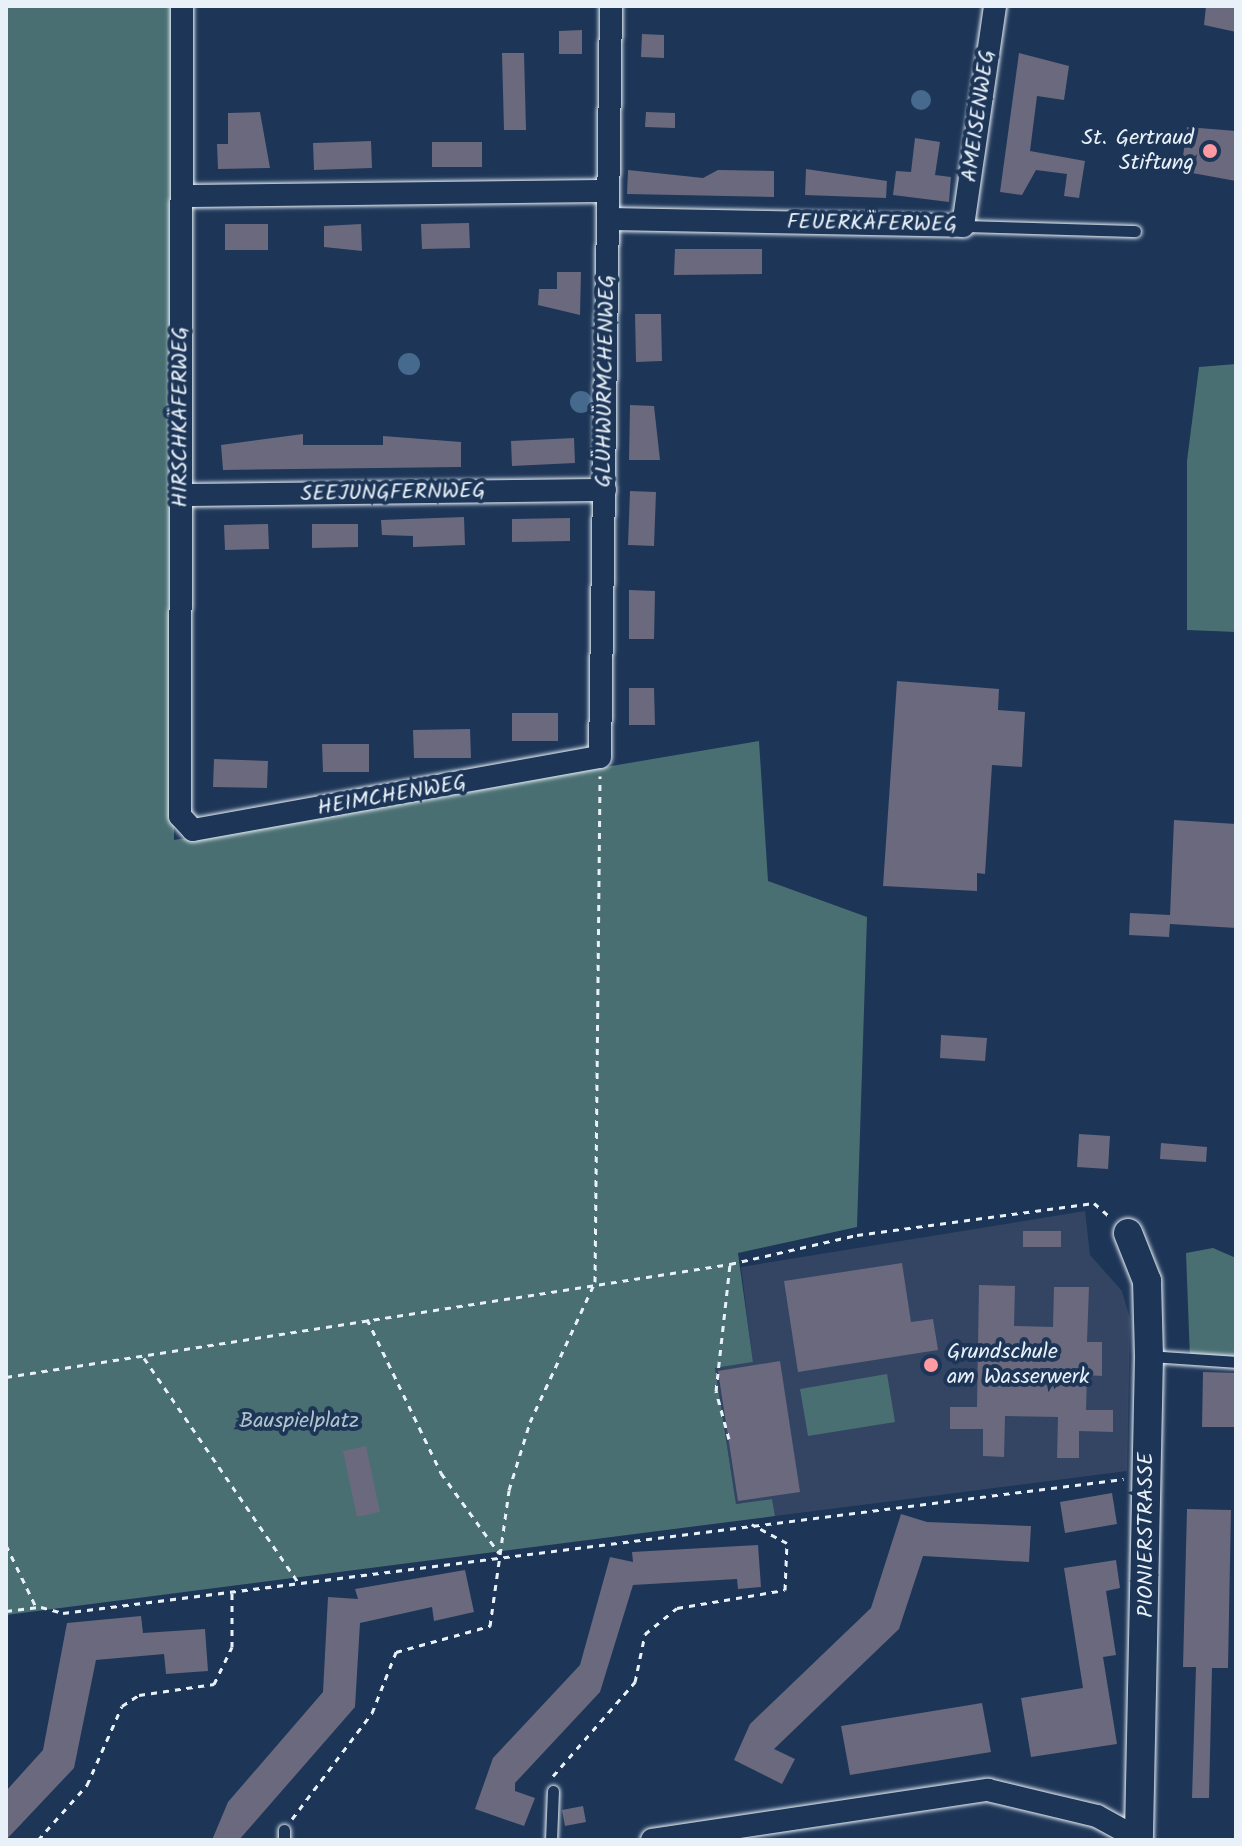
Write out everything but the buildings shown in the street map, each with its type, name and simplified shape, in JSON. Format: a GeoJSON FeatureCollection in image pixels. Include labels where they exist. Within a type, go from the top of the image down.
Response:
{"type":"FeatureCollection","features":[{"type":"Feature","properties":{"kind":"street","name":"HIRSCHKÄFERWEG"},"geometry":{"type":"LineString","coordinates":[[182,6],[184,827]]}},
{"type":"Feature","properties":{"kind":"street","name":"GLÜHWÜRMCHENWEG"},"geometry":{"type":"LineString","coordinates":[[600,757],[611,6]]}},
{"type":"Feature","properties":{"kind":"street","name":"AMEISENWEG"},"geometry":{"type":"LineString","coordinates":[[963,226],[995,6]]}},
{"type":"Feature","properties":{"kind":"street"},"geometry":{"type":"LineString","coordinates":[[182,196],[608,191]]}},
{"type":"Feature","properties":{"kind":"street","name":"FEUERKÄFERWEG"},"geometry":{"type":"LineString","coordinates":[[609,219],[963,226]]}},
{"type":"Feature","properties":{"kind":"street","name":"SEEJUNGFERNWEG"},"geometry":{"type":"LineString","coordinates":[[181,495],[605,490]]}},
{"type":"Feature","properties":{"kind":"street","name":"HEIMCHENWEG"},"geometry":{"type":"LineString","coordinates":[[184,827],[600,757]]}},
{"type":"Feature","properties":{"kind":"street","name":"PIONIERSTRASSE"},"geometry":{"type":"LineString","coordinates":[[1128,1233],[1147,1281],[1149,1356],[1149,1478],[1139,1839]]}},
{"type":"Feature","properties":{"kind":"street"},"geometry":{"type":"LineString","coordinates":[[652,1840],[988,1790],[1097,1816],[1139,1839]]}},
{"type":"Feature","properties":{"kind":"lane","name":"FEUERKÄFERWEG"},"geometry":{"type":"LineString","coordinates":[[963,226],[1135,231]]}},
{"type":"Feature","properties":{"kind":"lane"},"geometry":{"type":"LineString","coordinates":[[1149,1356],[1236,1362]]}},
{"type":"Feature","properties":{"kind":"lane"},"geometry":{"type":"LineString","coordinates":[[551,1840],[553,1791]]}},
{"type":"Feature","properties":{"kind":"path"},"geometry":{"type":"LineString","coordinates":[[1236,374],[1236,383]]}},
{"type":"Feature","properties":{"kind":"path"},"geometry":{"type":"LineString","coordinates":[[284,1835],[372,1713],[396,1652],[490,1626],[500,1556],[530,1422],[595,1282],[600,757]]}},
{"type":"Feature","properties":{"kind":"path"},"geometry":{"type":"LineString","coordinates":[[6,1377],[595,1282],[730,1264],[857,1235],[1094,1203],[1128,1233]]}},
{"type":"Feature","properties":{"kind":"path"},"geometry":{"type":"LineString","coordinates":[[729,1439],[716,1391],[730,1264]]}},
{"type":"Feature","properties":{"kind":"path"},"geometry":{"type":"LineString","coordinates":[[367,1319],[441,1473],[500,1556]]}},
{"type":"Feature","properties":{"kind":"path"},"geometry":{"type":"LineString","coordinates":[[143,1357],[298,1582]]}},
{"type":"Feature","properties":{"kind":"path"},"geometry":{"type":"LineString","coordinates":[[6,1611],[36,1607],[63,1613],[752,1524],[1149,1478]]}},
{"type":"Feature","properties":{"kind":"path"},"geometry":{"type":"LineString","coordinates":[[553,1791],[553,1770],[635,1682],[645,1634],[677,1608],[785,1590],[787,1543],[752,1524]]}},
{"type":"Feature","properties":{"kind":"path"},"geometry":{"type":"LineString","coordinates":[[6,1545],[36,1607]]}},
{"type":"Feature","properties":{"kind":"path"},"geometry":{"type":"LineString","coordinates":[[38,1840],[87,1785],[122,1706],[139,1695],[214,1684],[232,1647],[232,1591]]}},
{"type":"Feature","properties":{"kind":"shaded area"},"geometry":{"type":"Polygon","coordinates":[[[917,90],[925,90],[931,100],[925,110],[917,110],[911,104],[911,96],[917,90]]]}},
{"type":"Feature","properties":{"kind":"shaded area"},"geometry":{"type":"Polygon","coordinates":[[[405,353],[413,353],[420,364],[413,375],[405,375],[398,368],[398,360],[405,353]]]}},
{"type":"Feature","properties":{"kind":"shaded area"},"geometry":{"type":"Polygon","coordinates":[[[581,391],[589,394],[592,402],[589,410],[581,413],[573,410],[570,402],[573,394],[581,391]]]}},
{"type":"Feature","properties":{"kind":"shaded area","name":"Grundschule am Wasserwerk"},"geometry":{"type":"Polygon","coordinates":[[[1085,1211],[1090,1255],[1122,1291],[1130,1319],[1127,1471],[775,1516],[772,1499],[736,1504],[715,1368],[753,1362],[741,1267],[1085,1211]]]}},
{"type":"Feature","properties":{"kind":"green space","name":"Bauspielplatz"},"geometry":{"type":"Polygon","coordinates":[[[6,6],[173,6],[174,840],[759,741],[768,881],[867,917],[857,1227],[738,1253],[753,1362],[715,1368],[736,1504],[772,1499],[775,1516],[6,1615],[6,6]]]}},
{"type":"Feature","properties":{"kind":"green space"},"geometry":{"type":"Polygon","coordinates":[[[1236,364],[1236,632],[1187,630],[1187,461],[1199,367],[1236,364]]]}},
{"type":"Feature","properties":{"kind":"green space"},"geometry":{"type":"Polygon","coordinates":[[[1213,1248],[1236,1258],[1236,1361],[1190,1359],[1186,1253],[1213,1248]]]}},
{"type":"Feature","properties":{"kind":"green space"},"geometry":{"type":"Polygon","coordinates":[[[887,1374],[895,1422],[808,1436],[800,1389],[887,1374]]]}},
{"type":"Feature","properties":{"kind":"place","name":"St. Gertraud Stiftung"},"geometry":{"type":"Point","coordinates":[1210,151]}},
{"type":"Feature","properties":{"kind":"place","name":"Grundschule am Wasserwerk"},"geometry":{"type":"Point","coordinates":[931,1365]}}]}
